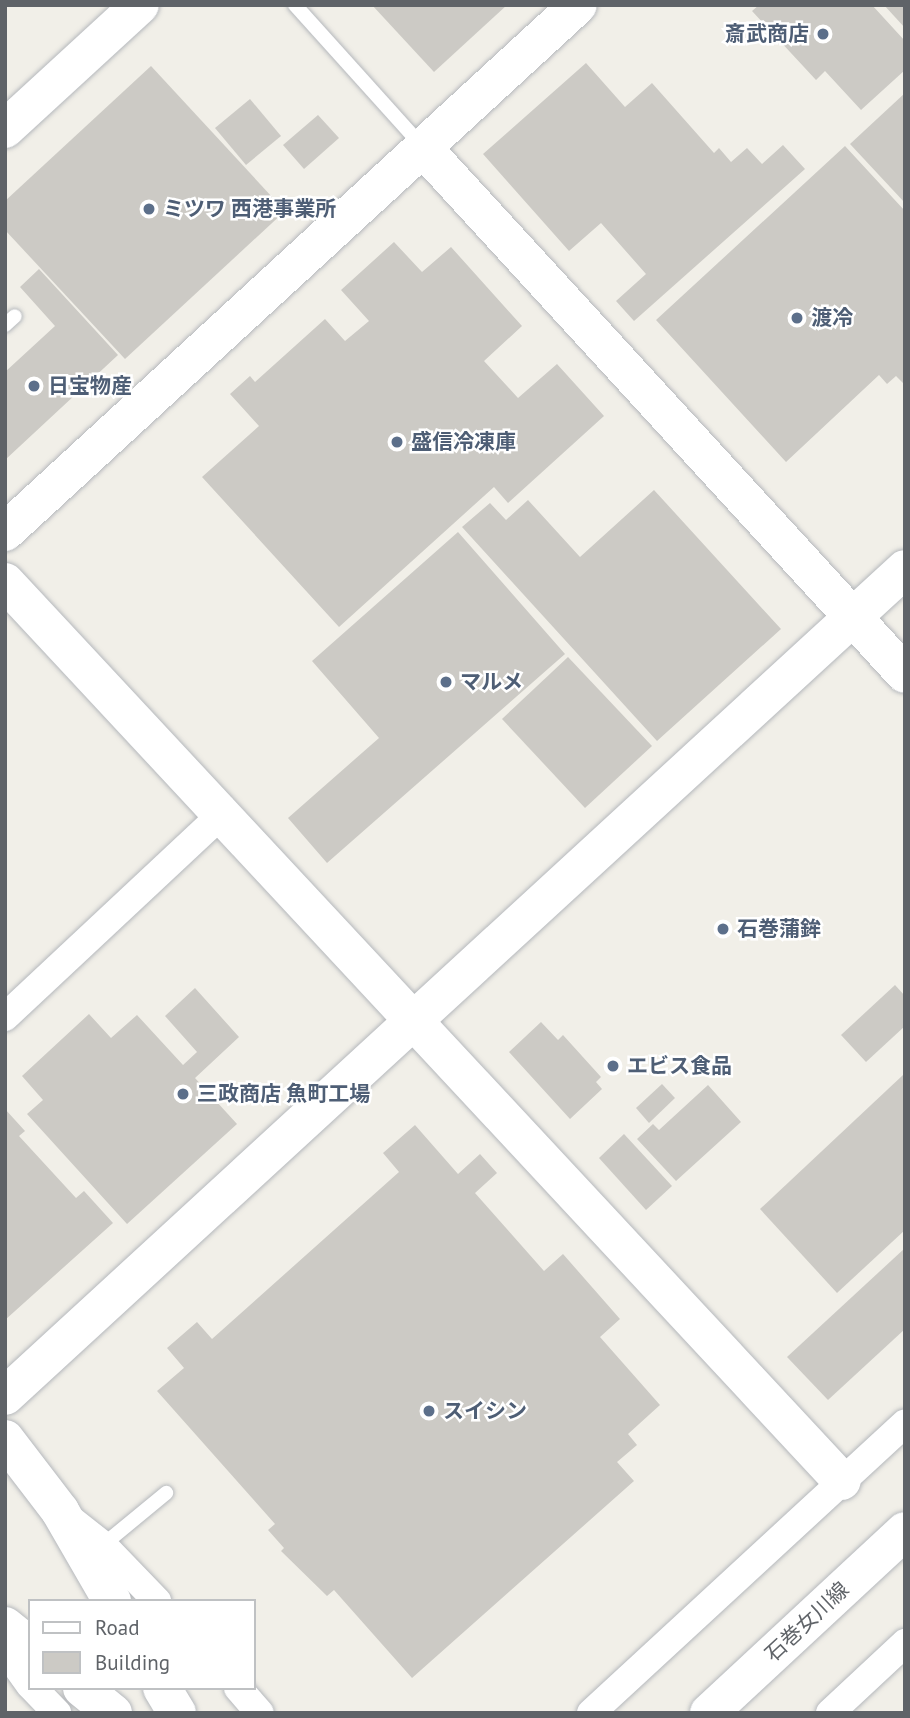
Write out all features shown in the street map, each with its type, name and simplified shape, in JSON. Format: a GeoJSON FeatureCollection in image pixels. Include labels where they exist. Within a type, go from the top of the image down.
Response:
{"type":"FeatureCollection","features":[{"type":"Feature","properties":{"kind":"street"},"geometry":{"type":"LineString","coordinates":[[5,130],[140,5]]}},
{"type":"Feature","properties":{"kind":"street"},"geometry":{"type":"LineString","coordinates":[[5,532],[578,5]]}},
{"type":"Feature","properties":{"kind":"street"},"geometry":{"type":"LineString","coordinates":[[423,148],[905,674]]}},
{"type":"Feature","properties":{"kind":"street"},"geometry":{"type":"LineString","coordinates":[[5,1395],[905,569]]}},
{"type":"Feature","properties":{"kind":"street"},"geometry":{"type":"LineString","coordinates":[[5,582],[842,1481]]}},
{"type":"Feature","properties":{"kind":"street"},"geometry":{"type":"LineString","coordinates":[[5,1017],[221,815]]}},
{"type":"Feature","properties":{"kind":"street"},"geometry":{"type":"LineString","coordinates":[[592,1713],[905,1423]]}},
{"type":"Feature","properties":{"kind":"street"},"geometry":{"type":"LineString","coordinates":[[5,1439],[60,1511],[111,1599]]}},
{"type":"Feature","properties":{"kind":"street"},"geometry":{"type":"LineString","coordinates":[[60,1511],[103,1545],[155,1599]]}},
{"type":"Feature","properties":{"kind":"street","name":"石巻女川線"},"geometry":{"type":"LineString","coordinates":[[709,1713],[905,1531]]}},
{"type":"Feature","properties":{"kind":"street"},"geometry":{"type":"LineString","coordinates":[[5,1626],[28,1644]]}},
{"type":"Feature","properties":{"kind":"street"},"geometry":{"type":"LineString","coordinates":[[830,1713],[905,1643]]}},
{"type":"Feature","properties":{"kind":"street"},"geometry":{"type":"LineString","coordinates":[[5,1650],[28,1681]]}},
{"type":"Feature","properties":{"kind":"street"},"geometry":{"type":"LineString","coordinates":[[36,1690],[57,1713]]}},
{"type":"Feature","properties":{"kind":"street"},"geometry":{"type":"LineString","coordinates":[[84,1690],[113,1713]]}},
{"type":"Feature","properties":{"kind":"street"},"geometry":{"type":"LineString","coordinates":[[163,1690],[177,1713]]}},
{"type":"Feature","properties":{"kind":"street"},"geometry":{"type":"LineString","coordinates":[[240,1690],[260,1713]]}},
{"type":"Feature","properties":{"kind":"lane"},"geometry":{"type":"LineString","coordinates":[[295,5],[423,148]]}},
{"type":"Feature","properties":{"kind":"lane"},"geometry":{"type":"LineString","coordinates":[[103,1545],[166,1493]]}},
{"type":"Feature","properties":{"kind":"building"},"geometry":{"type":"Polygon","coordinates":[[[372,5],[507,5],[434,72],[372,5]]]}},
{"type":"Feature","properties":{"kind":"building"},"geometry":{"type":"Polygon","coordinates":[[[759,5],[872,5],[905,41],[905,70],[861,110],[825,71],[816,80],[752,11],[759,5]]]}},
{"type":"Feature","properties":{"kind":"building"},"geometry":{"type":"Polygon","coordinates":[[[884,5],[905,5],[905,28],[884,5]]]}},
{"type":"Feature","properties":{"kind":"building"},"geometry":{"type":"Polygon","coordinates":[[[586,63],[625,107],[652,83],[714,153],[719,148],[731,162],[747,148],[762,164],[783,145],[805,169],[634,321],[616,301],[646,274],[601,223],[569,251],[483,154],[586,63]]]}},
{"type":"Feature","properties":{"kind":"building"},"geometry":{"type":"Polygon","coordinates":[[[151,66],[285,211],[125,359],[5,230],[5,201],[151,66]]]}},
{"type":"Feature","properties":{"kind":"building"},"geometry":{"type":"Polygon","coordinates":[[[905,93],[905,203],[850,144],[905,93]]]}},
{"type":"Feature","properties":{"kind":"building"},"geometry":{"type":"Polygon","coordinates":[[[250,99],[281,136],[246,165],[215,128],[250,99]]]}},
{"type":"Feature","properties":{"kind":"building"},"geometry":{"type":"Polygon","coordinates":[[[318,115],[339,138],[304,169],[283,145],[318,115]]]}},
{"type":"Feature","properties":{"kind":"building"},"geometry":{"type":"Polygon","coordinates":[[[845,146],[905,211],[905,385],[896,376],[887,384],[879,375],[786,462],[656,320],[845,146]]]}},
{"type":"Feature","properties":{"kind":"building"},"geometry":{"type":"Polygon","coordinates":[[[394,242],[422,272],[451,247],[522,326],[484,361],[518,398],[557,364],[604,416],[508,503],[494,487],[339,627],[202,477],[259,426],[230,394],[250,376],[255,382],[325,319],[345,341],[369,321],[341,290],[394,242]]]}},
{"type":"Feature","properties":{"kind":"building"},"geometry":{"type":"Polygon","coordinates":[[[39,269],[118,355],[5,460],[5,372],[55,326],[20,287],[39,269]]]}},
{"type":"Feature","properties":{"kind":"building"},"geometry":{"type":"Polygon","coordinates":[[[654,490],[781,629],[657,741],[462,527],[490,503],[506,520],[528,500],[580,557],[654,490]]]}},
{"type":"Feature","properties":{"kind":"building"},"geometry":{"type":"Polygon","coordinates":[[[458,532],[565,654],[327,863],[288,818],[379,738],[312,661],[458,532]]]}},
{"type":"Feature","properties":{"kind":"building"},"geometry":{"type":"Polygon","coordinates":[[[568,657],[652,746],[585,808],[502,719],[568,657]]]}},
{"type":"Feature","properties":{"kind":"building"},"geometry":{"type":"Polygon","coordinates":[[[895,985],[905,996],[905,1026],[866,1062],[841,1035],[895,985]]]}},
{"type":"Feature","properties":{"kind":"building"},"geometry":{"type":"Polygon","coordinates":[[[195,988],[239,1037],[195,1078],[237,1124],[127,1224],[27,1114],[43,1100],[22,1076],[89,1014],[111,1038],[137,1015],[183,1065],[197,1052],[165,1016],[195,988]]]}},
{"type":"Feature","properties":{"kind":"building"},"geometry":{"type":"Polygon","coordinates":[[[541,1022],[558,1040],[563,1035],[601,1077],[596,1082],[602,1089],[570,1119],[509,1052],[541,1022]]]}},
{"type":"Feature","properties":{"kind":"building"},"geometry":{"type":"Polygon","coordinates":[[[903,1075],[905,1230],[837,1293],[760,1209],[903,1075]]]}},
{"type":"Feature","properties":{"kind":"building"},"geometry":{"type":"Polygon","coordinates":[[[662,1084],[675,1098],[649,1123],[636,1108],[662,1084]]]}},
{"type":"Feature","properties":{"kind":"building"},"geometry":{"type":"Polygon","coordinates":[[[708,1085],[741,1122],[676,1181],[637,1139],[653,1124],[659,1130],[708,1085]]]}},
{"type":"Feature","properties":{"kind":"building"},"geometry":{"type":"Polygon","coordinates":[[[5,1109],[25,1131],[19,1136],[76,1198],[84,1191],[113,1223],[5,1320],[5,1109]]]}},
{"type":"Feature","properties":{"kind":"building"},"geometry":{"type":"Polygon","coordinates":[[[415,1125],[458,1174],[480,1154],[497,1173],[475,1193],[544,1271],[563,1254],[620,1319],[600,1337],[660,1405],[628,1434],[637,1445],[617,1462],[634,1481],[412,1678],[334,1590],[327,1596],[281,1551],[284,1548],[268,1530],[275,1524],[157,1391],[184,1368],[167,1348],[197,1322],[212,1339],[399,1172],[383,1153],[415,1125]]]}},
{"type":"Feature","properties":{"kind":"building"},"geometry":{"type":"Polygon","coordinates":[[[624,1134],[672,1186],[646,1210],[599,1158],[624,1134]]]}},
{"type":"Feature","properties":{"kind":"building"},"geometry":{"type":"Polygon","coordinates":[[[905,1248],[905,1329],[828,1400],[787,1357],[905,1248]]]}},
{"type":"Feature","properties":{"kind":"place","name":"斎武商店"},"geometry":{"type":"Point","coordinates":[823,34]}},
{"type":"Feature","properties":{"kind":"place","name":"ミツワ 西港事業所"},"geometry":{"type":"Point","coordinates":[149,209]}},
{"type":"Feature","properties":{"kind":"place","name":"渡冷"},"geometry":{"type":"Point","coordinates":[797,318]}},
{"type":"Feature","properties":{"kind":"place","name":"日宝物産"},"geometry":{"type":"Point","coordinates":[34,386]}},
{"type":"Feature","properties":{"kind":"place","name":"盛信冷凍庫"},"geometry":{"type":"Point","coordinates":[397,442]}},
{"type":"Feature","properties":{"kind":"place","name":"マルメ"},"geometry":{"type":"Point","coordinates":[446,682]}},
{"type":"Feature","properties":{"kind":"place","name":"石巻蒲鉾"},"geometry":{"type":"Point","coordinates":[723,929]}},
{"type":"Feature","properties":{"kind":"place","name":"エビス食品"},"geometry":{"type":"Point","coordinates":[613,1066]}},
{"type":"Feature","properties":{"kind":"place","name":"三政商店 魚町工場"},"geometry":{"type":"Point","coordinates":[183,1094]}},
{"type":"Feature","properties":{"kind":"place","name":"スイシン"},"geometry":{"type":"Point","coordinates":[429,1411]}}]}
